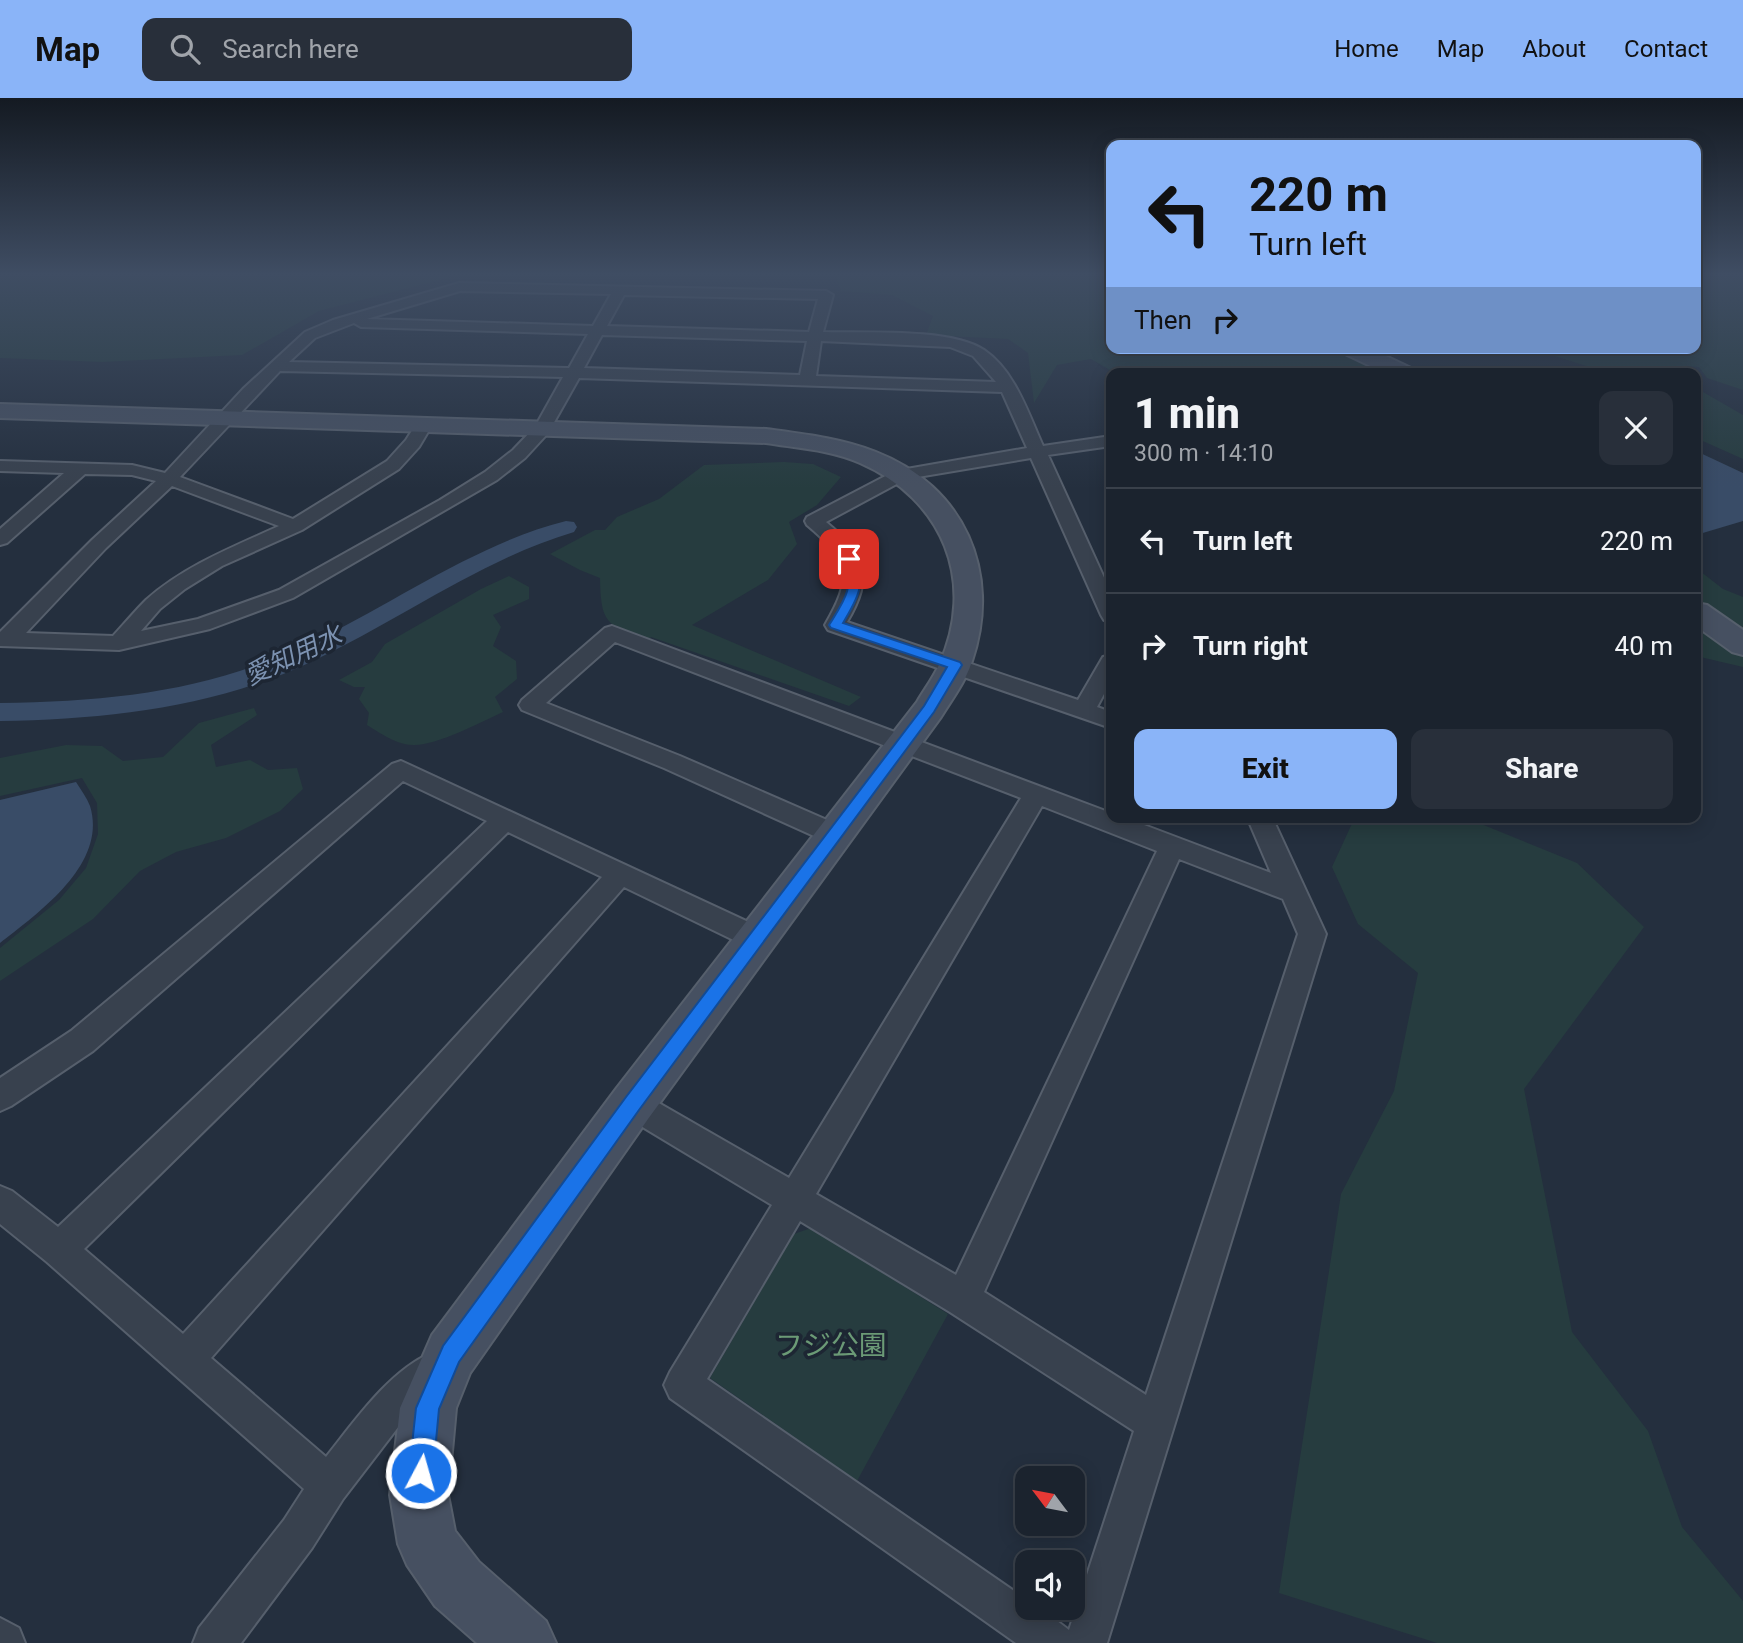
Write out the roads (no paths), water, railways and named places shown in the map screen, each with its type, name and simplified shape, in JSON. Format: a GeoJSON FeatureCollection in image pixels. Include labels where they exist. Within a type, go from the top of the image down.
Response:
{"type":"FeatureCollection","features":[{"type":"Feature","properties":{"kind":"street"},"geometry":{"type":"LineString","coordinates":[[4,639],[169,479],[224,419],[299,345]]}},
{"type":"Feature","properties":{"kind":"street"},"geometry":{"type":"LineString","coordinates":[[4,639],[119,643],[203,624],[286,594],[491,476],[519,454],[542,429],[589,345]]}},
{"type":"Feature","properties":{"kind":"street"},"geometry":{"type":"LineString","coordinates":[[807,381],[813,345]]}},
{"type":"Feature","properties":{"kind":"street"},"geometry":{"type":"LineString","coordinates":[[963,345],[986,356],[1008,387],[1106,604]]}},
{"type":"Feature","properties":{"kind":"street"},"geometry":{"type":"LineString","coordinates":[[1363,354],[1393,368]]}},
{"type":"Feature","properties":{"kind":"street"},"geometry":{"type":"LineString","coordinates":[[276,366],[429,368],[1008,387]]}},
{"type":"Feature","properties":{"kind":"street"},"geometry":{"type":"LineString","coordinates":[[0,411],[766,436],[803,441],[870,458],[901,475],[937,503],[954,530],[967,565],[971,592],[969,620],[955,665],[929,709],[632,1104],[451,1354],[386,1413],[329,1485],[298,1534],[214,1643]]}},
{"type":"Feature","properties":{"kind":"street"},"geometry":{"type":"LineString","coordinates":[[119,643],[153,605],[178,585],[215,562],[295,526],[393,465],[413,443],[424,425]]}},
{"type":"Feature","properties":{"kind":"street"},"geometry":{"type":"LineString","coordinates":[[1106,442],[901,475],[814,521],[842,544],[856,573],[852,598],[835,625],[1106,718]]}},
{"type":"Feature","properties":{"kind":"street"},"geometry":{"type":"LineString","coordinates":[[0,466],[132,470],[169,479],[295,526]]}},
{"type":"Feature","properties":{"kind":"street"},"geometry":{"type":"LineString","coordinates":[[0,539],[82,467]]}},
{"type":"Feature","properties":{"kind":"street"},"geometry":{"type":"LineString","coordinates":[[1701,616],[1743,645]]}},
{"type":"Feature","properties":{"kind":"street"},"geometry":{"type":"LineString","coordinates":[[834,834],[672,762],[530,705],[612,633],[1106,822]]}},
{"type":"Feature","properties":{"kind":"street"},"geometry":{"type":"LineString","coordinates":[[1083,711],[1106,671]]}},
{"type":"Feature","properties":{"kind":"street"},"geometry":{"type":"LineString","coordinates":[[0,1096],[82,1041],[401,771],[758,939]]}},
{"type":"Feature","properties":{"kind":"street"},"geometry":{"type":"LineString","coordinates":[[1036,795],[683,1385],[1053,1643]]}},
{"type":"Feature","properties":{"kind":"street"},"geometry":{"type":"LineString","coordinates":[[59,1250],[505,820]]}},
{"type":"Feature","properties":{"kind":"street"},"geometry":{"type":"LineString","coordinates":[[1109,823],[1293,892]]}},
{"type":"Feature","properties":{"kind":"street"},"geometry":{"type":"LineString","coordinates":[[1086,1643],[1312,934],[1262,823]]}},
{"type":"Feature","properties":{"kind":"street"},"geometry":{"type":"LineString","coordinates":[[963,1299],[1172,847]]}},
{"type":"Feature","properties":{"kind":"street"},"geometry":{"type":"LineString","coordinates":[[184,1359],[621,873]]}},
{"type":"Feature","properties":{"kind":"street"},"geometry":{"type":"LineString","coordinates":[[632,1104],[963,1299],[1156,1423]]}},
{"type":"Feature","properties":{"kind":"street"},"geometry":{"type":"LineString","coordinates":[[0,1203],[59,1250],[329,1485]]}},
{"type":"Feature","properties":{"kind":"street"},"geometry":{"type":"LineString","coordinates":[[451,1354],[428,1408],[419,1495],[428,1544],[457,1584],[524,1643]]}},
{"type":"Feature","properties":{"kind":"street"},"geometry":{"type":"LineString","coordinates":[[0,1639],[4,1643]]}},
{"type":"Feature","properties":{"kind":"water"},"geometry":{"type":"Polygon","coordinates":[[[1701,453],[1743,473],[1743,521],[1701,534],[1701,453]]]}},
{"type":"Feature","properties":{"kind":"water"},"geometry":{"type":"Polygon","coordinates":[[[76,782],[90,806],[93,827],[89,848],[66,885],[33,917],[0,943],[0,800],[76,782]]]}},
{"type":"Feature","properties":{"kind":"waterway","name":"愛知用水"},"geometry":{"type":"LineString","coordinates":[[0,712],[72,710],[143,703],[212,690],[247,679],[328,644],[502,552],[566,527]]}},
{"type":"Feature","properties":{"kind":"park label","name":"フジ公園"},"geometry":{"type":"Point","coordinates":[831,1345]}}]}
